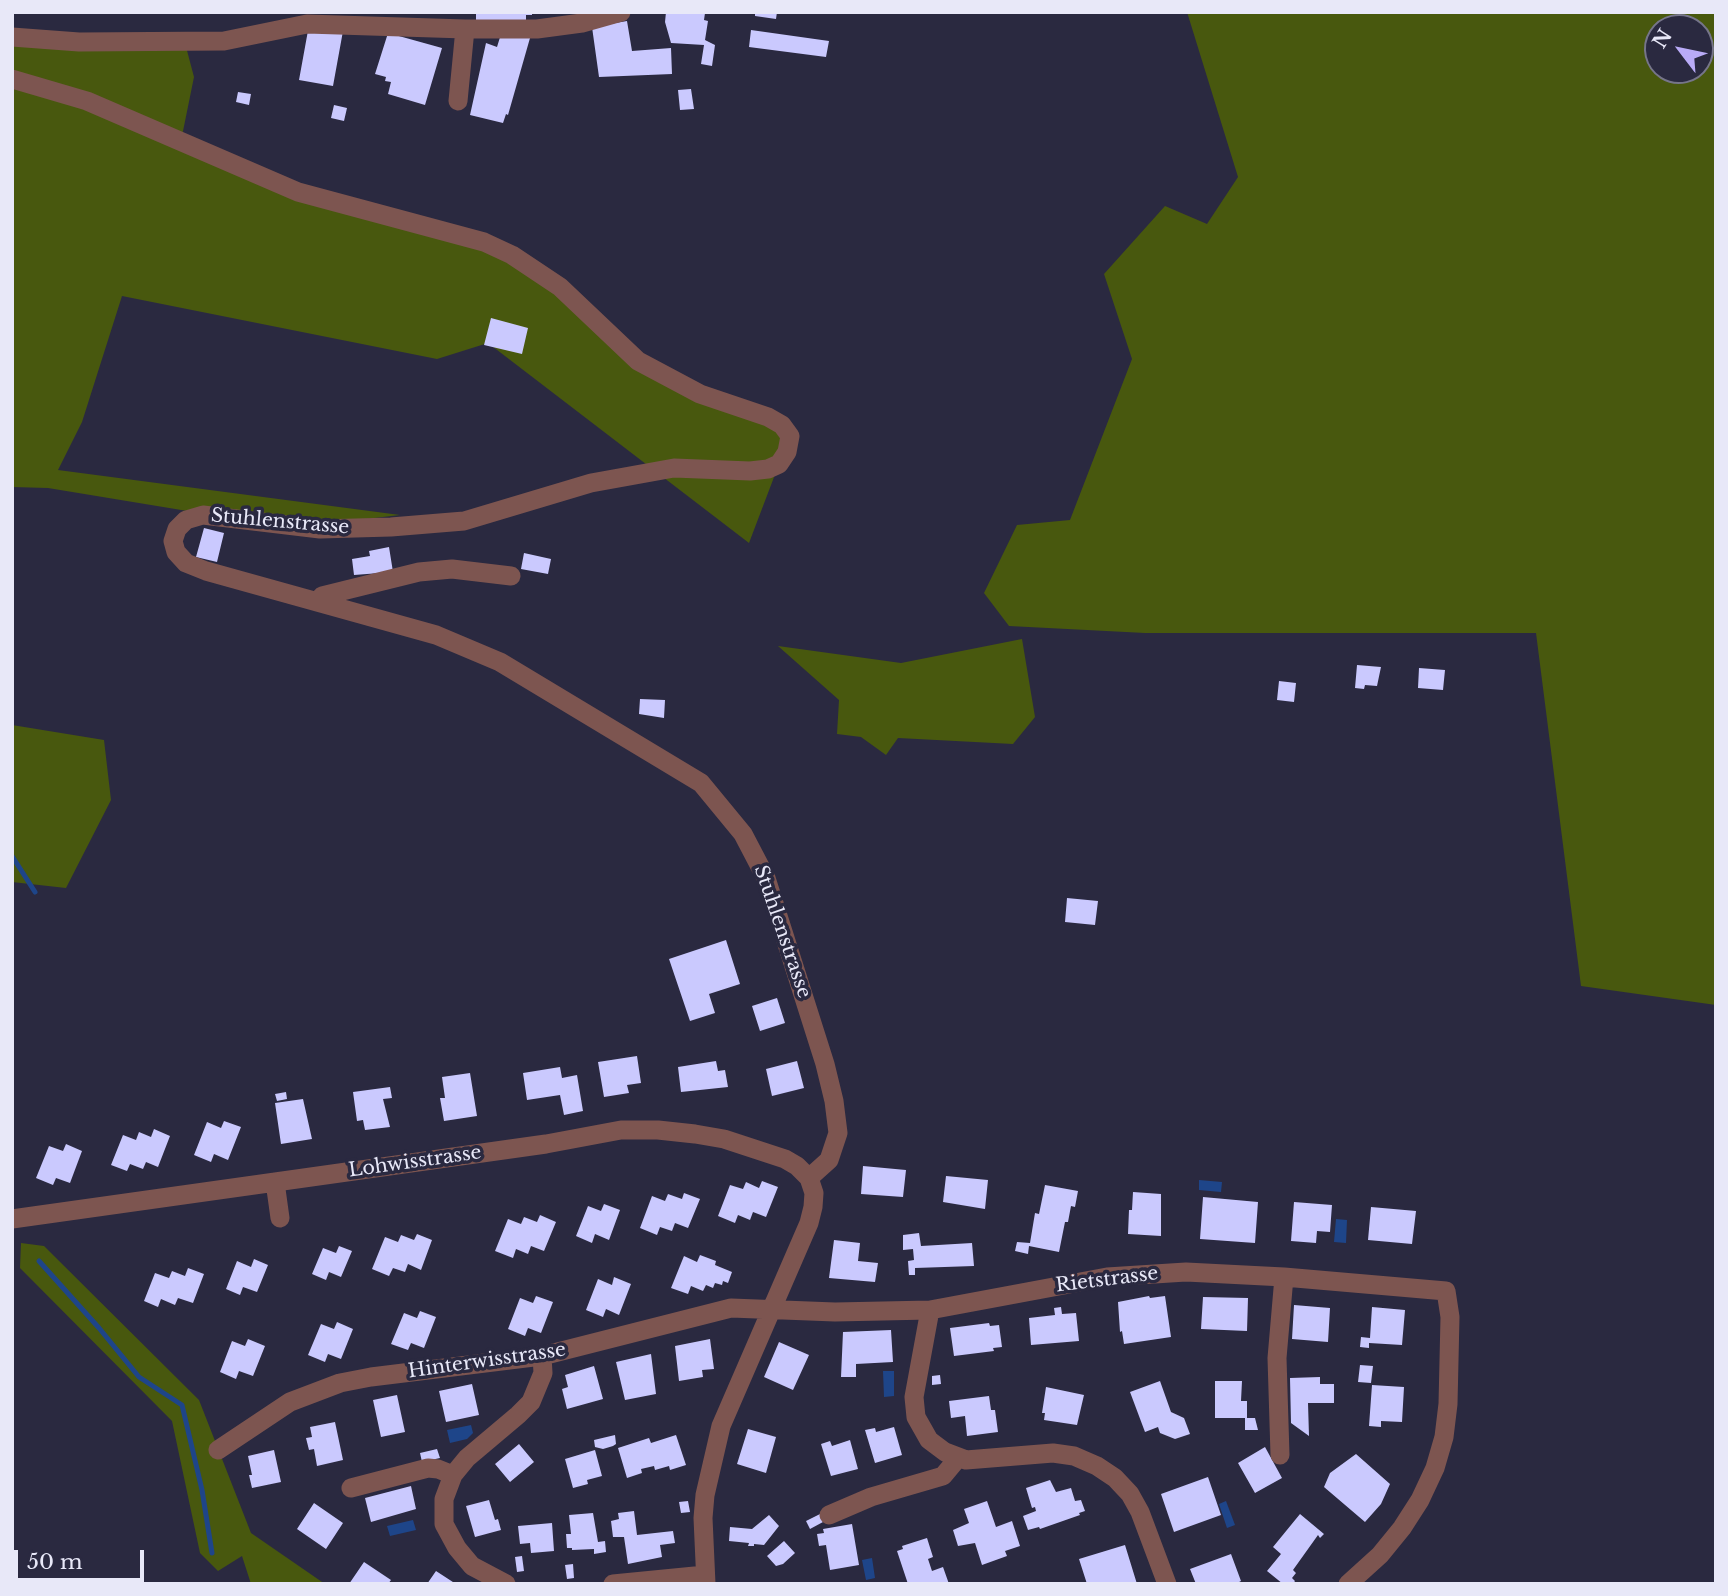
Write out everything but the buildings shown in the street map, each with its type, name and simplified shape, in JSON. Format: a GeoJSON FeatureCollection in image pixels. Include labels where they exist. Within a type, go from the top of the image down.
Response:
{"type":"FeatureCollection","features":[{"type":"Feature","properties":{"kind":"street"},"geometry":{"type":"LineString","coordinates":[[12,37],[79,42],[185,43],[224,41],[307,24],[465,30],[548,28],[582,23],[621,12]]}},
{"type":"Feature","properties":{"kind":"street"},"geometry":{"type":"LineString","coordinates":[[458,101],[465,30]]}},
{"type":"Feature","properties":{"kind":"street","name":"Stuhlenstrasse"},"geometry":{"type":"LineString","coordinates":[[12,79],[87,101],[298,192],[488,244],[512,255],[560,287],[638,360],[699,394],[773,419],[782,425],[790,436],[788,452],[779,464],[768,469],[750,471],[674,468],[591,482],[464,522],[320,529],[202,516],[186,520],[177,529],[173,541],[177,552],[186,563],[206,571],[436,635],[500,662],[701,783],[743,834],[766,878],[814,1025],[834,1101],[838,1133],[829,1160],[809,1178]]}},
{"type":"Feature","properties":{"kind":"street"},"geometry":{"type":"LineString","coordinates":[[318,602],[322,596],[419,572],[453,569],[511,576]]}},
{"type":"Feature","properties":{"kind":"street","name":"Lohwisstrasse"},"geometry":{"type":"LineString","coordinates":[[12,1219],[546,1144],[621,1130],[658,1130],[724,1139],[785,1159],[809,1178]]}},
{"type":"Feature","properties":{"kind":"street"},"geometry":{"type":"LineString","coordinates":[[613,1584],[706,1579],[703,1518],[709,1474],[721,1426],[809,1223],[814,1193],[809,1178]]}},
{"type":"Feature","properties":{"kind":"street"},"geometry":{"type":"LineString","coordinates":[[275,1182],[279,1218]]}},
{"type":"Feature","properties":{"kind":"street","name":"Rietstrasse"},"geometry":{"type":"LineString","coordinates":[[770,1311],[930,1310],[1107,1277],[1186,1272],[1284,1276],[1446,1291],[1450,1317],[1448,1404],[1444,1437],[1434,1468],[1420,1500],[1402,1528],[1380,1555],[1349,1584]]}},
{"type":"Feature","properties":{"kind":"street"},"geometry":{"type":"LineString","coordinates":[[1280,1455],[1277,1358],[1284,1276]]}},
{"type":"Feature","properties":{"kind":"street","name":"Hinterwisstrasse"},"geometry":{"type":"LineString","coordinates":[[218,1450],[290,1402],[340,1384],[372,1377],[542,1356],[731,1308],[770,1311]]}},
{"type":"Feature","properties":{"kind":"street"},"geometry":{"type":"LineString","coordinates":[[930,1310],[914,1387],[914,1408],[919,1425],[929,1440],[958,1458],[976,1460],[1053,1453],[1074,1456],[1097,1466],[1115,1478],[1130,1494],[1140,1512],[1167,1584]]}},
{"type":"Feature","properties":{"kind":"street"},"geometry":{"type":"LineString","coordinates":[[506,1584],[472,1566],[457,1548],[444,1524],[444,1499],[453,1475],[467,1458],[531,1402],[543,1373],[542,1356]]}},
{"type":"Feature","properties":{"kind":"street"},"geometry":{"type":"LineString","coordinates":[[829,1515],[872,1497],[943,1476],[958,1458]]}},
{"type":"Feature","properties":{"kind":"street"},"geometry":{"type":"LineString","coordinates":[[351,1488],[428,1468],[438,1468],[453,1475]]}},
{"type":"Feature","properties":{"kind":"green space"},"geometry":{"type":"Polygon","coordinates":[[[1187,12],[1716,12],[1716,1005],[1581,986],[1536,633],[1145,633],[1009,626],[984,593],[1017,525],[1070,520],[1132,359],[1104,274],[1165,206],[1207,224],[1238,177],[1187,12]]]}},
{"type":"Feature","properties":{"kind":"green space"},"geometry":{"type":"Polygon","coordinates":[[[12,37],[185,43],[194,77],[181,141],[298,192],[512,255],[638,361],[782,425],[779,464],[749,543],[488,343],[437,359],[122,296],[82,422],[58,470],[400,515],[281,529],[260,523],[48,488],[12,487],[12,37]]]}},
{"type":"Feature","properties":{"kind":"green space"},"geometry":{"type":"Polygon","coordinates":[[[1022,639],[1035,717],[1013,744],[898,738],[886,755],[861,737],[837,734],[839,700],[778,646],[901,663],[1022,639]]]}},
{"type":"Feature","properties":{"kind":"green space"},"geometry":{"type":"Polygon","coordinates":[[[12,725],[104,740],[111,800],[66,888],[12,882],[12,725]]]}},
{"type":"Feature","properties":{"kind":"green space"},"geometry":{"type":"Polygon","coordinates":[[[21,1243],[44,1246],[199,1400],[251,1533],[325,1584],[251,1584],[242,1556],[218,1571],[200,1553],[172,1421],[20,1268],[21,1243]]]}},
{"type":"Feature","properties":{"kind":"water"},"geometry":{"type":"Polygon","coordinates":[[[1199,1180],[1222,1182],[1221,1192],[1199,1190],[1199,1180]]]}},
{"type":"Feature","properties":{"kind":"water"},"geometry":{"type":"Polygon","coordinates":[[[1336,1219],[1347,1220],[1346,1243],[1334,1242],[1336,1219]]]}},
{"type":"Feature","properties":{"kind":"water"},"geometry":{"type":"Polygon","coordinates":[[[883,1371],[894,1371],[894,1396],[884,1397],[883,1371]]]}},
{"type":"Feature","properties":{"kind":"water"},"geometry":{"type":"Polygon","coordinates":[[[471,1425],[473,1433],[467,1439],[450,1443],[447,1430],[471,1425]]]}},
{"type":"Feature","properties":{"kind":"water"},"geometry":{"type":"Polygon","coordinates":[[[1226,1501],[1235,1525],[1227,1528],[1219,1504],[1226,1501]]]}},
{"type":"Feature","properties":{"kind":"water"},"geometry":{"type":"Polygon","coordinates":[[[413,1520],[416,1530],[390,1536],[387,1526],[413,1520]]]}},
{"type":"Feature","properties":{"kind":"water"},"geometry":{"type":"Polygon","coordinates":[[[872,1558],[875,1578],[866,1580],[862,1560],[872,1558]]]}},
{"type":"Feature","properties":{"kind":"waterway"},"geometry":{"type":"LineString","coordinates":[[12,856],[35,892]]}},
{"type":"Feature","properties":{"kind":"waterway"},"geometry":{"type":"LineString","coordinates":[[39,1261],[139,1377],[182,1405],[202,1490],[212,1553]]}}]}
